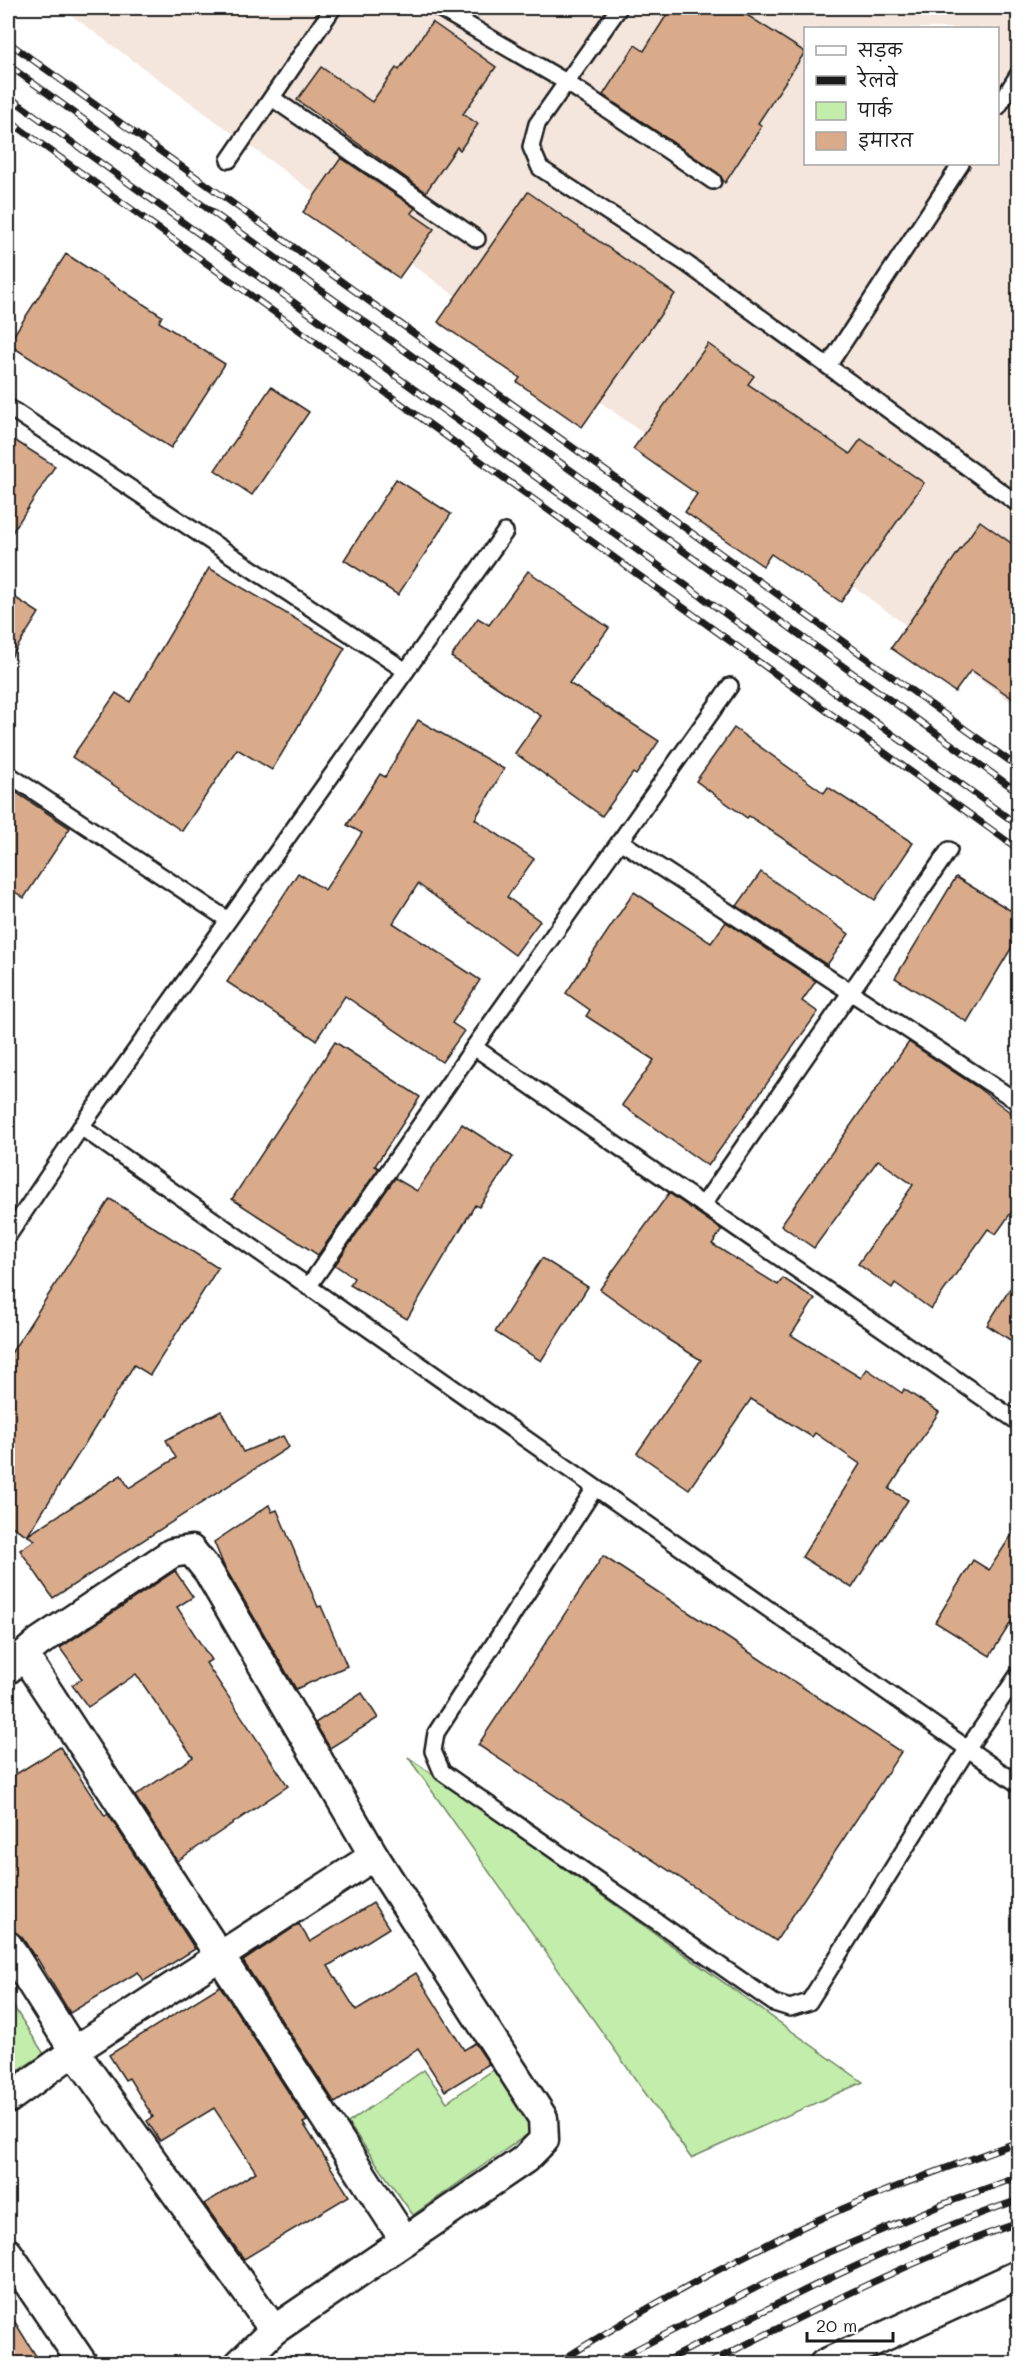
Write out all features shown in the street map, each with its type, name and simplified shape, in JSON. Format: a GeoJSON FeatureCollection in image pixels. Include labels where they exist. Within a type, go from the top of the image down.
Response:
{"type":"FeatureCollection","features":[{"type":"Feature","properties":{"kind":"street"},"geometry":{"type":"LineString","coordinates":[[239,2364],[274,2330],[525,2160],[544,2140],[543,2118],[374,1856],[208,1571],[191,1550],[172,1553],[39,1642],[16,1662],[219,1956],[405,2241]]}},
{"type":"Feature","properties":{"kind":"street"},"geometry":{"type":"LineString","coordinates":[[8,2099],[74,2051],[374,1856]]}},
{"type":"Feature","properties":{"kind":"street"},"geometry":{"type":"LineString","coordinates":[[8,1946],[74,2051],[274,2330]]}},
{"type":"Feature","properties":{"kind":"street"},"geometry":{"type":"LineString","coordinates":[[8,2253],[83,2364]]}},
{"type":"Feature","properties":{"kind":"street"},"geometry":{"type":"LineString","coordinates":[[824,2364],[1018,2274]]}},
{"type":"Feature","properties":{"kind":"lane"},"geometry":{"type":"LineString","coordinates":[[229,160],[333,8]]}},
{"type":"Feature","properties":{"kind":"lane"},"geometry":{"type":"LineString","coordinates":[[439,8],[566,82],[713,181]]}},
{"type":"Feature","properties":{"kind":"lane"},"geometry":{"type":"LineString","coordinates":[[619,8],[537,124],[531,147],[540,168],[687,264],[1017,499]]}},
{"type":"Feature","properties":{"kind":"lane"},"geometry":{"type":"LineString","coordinates":[[999,105],[1018,75]]}},
{"type":"Feature","properties":{"kind":"lane"},"geometry":{"type":"LineString","coordinates":[[272,98],[477,239]]}},
{"type":"Feature","properties":{"kind":"lane"},"geometry":{"type":"LineString","coordinates":[[828,366],[960,165]]}},
{"type":"Feature","properties":{"kind":"lane"},"geometry":{"type":"LineString","coordinates":[[8,407],[406,671]]}},
{"type":"Feature","properties":{"kind":"lane"},"geometry":{"type":"LineString","coordinates":[[8,1236],[81,1126],[506,532]]}},
{"type":"Feature","properties":{"kind":"lane"},"geometry":{"type":"LineString","coordinates":[[308,1287],[474,1047],[730,686]]}},
{"type":"Feature","properties":{"kind":"lane"},"geometry":{"type":"LineString","coordinates":[[8,774],[228,920]]}},
{"type":"Feature","properties":{"kind":"lane"},"geometry":{"type":"LineString","coordinates":[[620,841],[1018,1102]]}},
{"type":"Feature","properties":{"kind":"lane"},"geometry":{"type":"LineString","coordinates":[[703,1205],[950,850]]}},
{"type":"Feature","properties":{"kind":"lane"},"geometry":{"type":"LineString","coordinates":[[474,1047],[1018,1422]]}},
{"type":"Feature","properties":{"kind":"lane"},"geometry":{"type":"LineString","coordinates":[[81,1126],[1018,1784]]}},
{"type":"Feature","properties":{"kind":"lane"},"geometry":{"type":"LineString","coordinates":[[596,1488],[436,1733],[433,1751],[442,1772],[774,2002],[790,2008],[809,2002],[968,1748],[1018,1675]]}},
{"type":"Feature","properties":{"kind":"shaded area"},"geometry":{"type":"Polygon","coordinates":[[[61,8],[1018,8],[1018,707],[61,8]]]}},
{"type":"Feature","properties":{"kind":"green space"},"geometry":{"type":"Polygon","coordinates":[[[408,1757],[863,2082],[691,2158],[408,1757]]]}},
{"type":"Feature","properties":{"kind":"green space"},"geometry":{"type":"Polygon","coordinates":[[[8,1998],[44,2054],[8,2077],[8,1998]]]}},
{"type":"Feature","properties":{"kind":"green space"},"geometry":{"type":"Polygon","coordinates":[[[424,2070],[447,2102],[493,2070],[535,2129],[413,2215],[348,2123],[424,2070]]]}},
{"type":"Feature","properties":{"kind":"building"},"geometry":{"type":"Polygon","coordinates":[[[671,8],[736,8],[804,54],[758,123],[762,126],[725,183],[718,173],[603,95],[635,45],[644,51],[671,8]]]}},
{"type":"Feature","properties":{"kind":"building"},"geometry":{"type":"Polygon","coordinates":[[[432,22],[496,67],[463,114],[478,124],[460,150],[457,147],[426,192],[297,100],[321,67],[372,102],[396,68],[399,70],[432,22]]]}},
{"type":"Feature","properties":{"kind":"building"},"geometry":{"type":"Polygon","coordinates":[[[341,158],[415,208],[411,213],[434,229],[399,278],[303,212],[341,158]]]}},
{"type":"Feature","properties":{"kind":"building"},"geometry":{"type":"Polygon","coordinates":[[[528,192],[675,294],[582,427],[517,382],[520,378],[438,322],[528,192]]]}},
{"type":"Feature","properties":{"kind":"building"},"geometry":{"type":"Polygon","coordinates":[[[66,254],[162,316],[159,322],[225,364],[171,448],[8,344],[66,254]]]}},
{"type":"Feature","properties":{"kind":"building"},"geometry":{"type":"Polygon","coordinates":[[[708,344],[754,376],[748,384],[850,454],[861,439],[924,483],[841,602],[771,554],[763,566],[685,512],[697,494],[633,449],[708,344]]]}},
{"type":"Feature","properties":{"kind":"building"},"geometry":{"type":"Polygon","coordinates":[[[271,387],[309,412],[252,495],[215,470],[271,387]]]}},
{"type":"Feature","properties":{"kind":"building"},"geometry":{"type":"Polygon","coordinates":[[[8,436],[55,466],[8,539],[8,436]]]}},
{"type":"Feature","properties":{"kind":"building"},"geometry":{"type":"Polygon","coordinates":[[[396,479],[451,514],[398,595],[344,560],[396,479]]]}},
{"type":"Feature","properties":{"kind":"building"},"geometry":{"type":"Polygon","coordinates":[[[980,521],[1018,548],[1018,702],[971,670],[955,692],[891,648],[980,521]]]}},
{"type":"Feature","properties":{"kind":"building"},"geometry":{"type":"Polygon","coordinates":[[[209,568],[345,648],[272,770],[237,749],[182,831],[72,757],[116,693],[130,702],[209,568]]]}},
{"type":"Feature","properties":{"kind":"building"},"geometry":{"type":"Polygon","coordinates":[[[528,571],[609,628],[569,683],[659,741],[636,775],[633,773],[602,816],[515,753],[541,716],[451,657],[478,618],[489,625],[528,571]]]}},
{"type":"Feature","properties":{"kind":"building"},"geometry":{"type":"Polygon","coordinates":[[[8,593],[39,613],[8,662],[8,593]]]}},
{"type":"Feature","properties":{"kind":"building"},"geometry":{"type":"Polygon","coordinates":[[[418,720],[504,769],[475,819],[534,859],[507,897],[540,921],[515,955],[418,884],[393,923],[480,980],[452,1023],[464,1031],[442,1062],[345,996],[316,1040],[227,982],[298,873],[325,890],[362,833],[347,825],[380,774],[385,777],[418,720]]]}},
{"type":"Feature","properties":{"kind":"building"},"geometry":{"type":"Polygon","coordinates":[[[734,728],[824,793],[828,787],[913,843],[875,900],[749,816],[747,818],[696,781],[734,728]]]}},
{"type":"Feature","properties":{"kind":"building"},"geometry":{"type":"Polygon","coordinates":[[[8,787],[70,828],[24,898],[8,887],[8,787]]]}},
{"type":"Feature","properties":{"kind":"building"},"geometry":{"type":"Polygon","coordinates":[[[761,872],[849,934],[827,965],[737,906],[761,872]]]}},
{"type":"Feature","properties":{"kind":"building"},"geometry":{"type":"Polygon","coordinates":[[[956,877],[1018,915],[1018,937],[967,1022],[895,978],[956,877]]]}},
{"type":"Feature","properties":{"kind":"building"},"geometry":{"type":"Polygon","coordinates":[[[634,892],[711,943],[726,922],[816,981],[802,1001],[818,1012],[708,1166],[622,1105],[654,1060],[586,1016],[590,1010],[566,993],[634,892]]]}},
{"type":"Feature","properties":{"kind":"building"},"geometry":{"type":"Polygon","coordinates":[[[335,1042],[420,1097],[375,1166],[379,1168],[318,1255],[232,1199],[335,1042]]]}},
{"type":"Feature","properties":{"kind":"building"},"geometry":{"type":"Polygon","coordinates":[[[909,1042],[974,1085],[1018,1118],[1018,1203],[996,1234],[988,1229],[931,1309],[895,1283],[892,1288],[858,1264],[913,1185],[878,1160],[814,1248],[781,1225],[909,1042]]]}},
{"type":"Feature","properties":{"kind":"building"},"geometry":{"type":"Polygon","coordinates":[[[462,1124],[513,1157],[479,1207],[475,1205],[407,1319],[350,1285],[354,1278],[335,1265],[395,1178],[417,1191],[462,1124]]]}},
{"type":"Feature","properties":{"kind":"building"},"geometry":{"type":"Polygon","coordinates":[[[669,1193],[722,1230],[712,1244],[778,1285],[783,1278],[815,1299],[791,1335],[861,1378],[867,1369],[902,1393],[904,1389],[939,1412],[889,1489],[908,1500],[852,1588],[802,1557],[860,1464],[815,1433],[812,1437],[751,1399],[689,1489],[637,1453],[701,1360],[667,1339],[600,1289],[669,1193]]]}},
{"type":"Feature","properties":{"kind":"building"},"geometry":{"type":"Polygon","coordinates":[[[110,1199],[218,1268],[150,1375],[134,1365],[28,1535],[121,1475],[129,1488],[176,1458],[166,1440],[221,1411],[243,1452],[283,1436],[289,1447],[53,1598],[20,1550],[35,1540],[8,1524],[8,1358],[110,1199]]]}},
{"type":"Feature","properties":{"kind":"building"},"geometry":{"type":"Polygon","coordinates":[[[542,1258],[588,1287],[541,1361],[495,1332],[542,1258]]]}},
{"type":"Feature","properties":{"kind":"building"},"geometry":{"type":"Polygon","coordinates":[[[1018,1276],[1018,1345],[987,1325],[1018,1276]]]}},
{"type":"Feature","properties":{"kind":"building"},"geometry":{"type":"Polygon","coordinates":[[[269,1505],[272,1512],[277,1510],[318,1607],[321,1606],[347,1666],[296,1689],[224,1566],[214,1542],[269,1505]]]}},
{"type":"Feature","properties":{"kind":"building"},"geometry":{"type":"Polygon","coordinates":[[[1018,1525],[1018,1611],[990,1656],[935,1622],[973,1560],[989,1570],[1018,1525]]]}},
{"type":"Feature","properties":{"kind":"building"},"geometry":{"type":"Polygon","coordinates":[[[603,1556],[901,1752],[776,1941],[478,1745],[603,1556]]]}},
{"type":"Feature","properties":{"kind":"building"},"geometry":{"type":"Polygon","coordinates":[[[175,1571],[193,1597],[177,1607],[211,1660],[206,1663],[288,1786],[177,1861],[135,1796],[193,1757],[136,1674],[88,1707],[72,1685],[82,1679],[60,1648],[175,1571]]]}},
{"type":"Feature","properties":{"kind":"building"},"geometry":{"type":"Polygon","coordinates":[[[362,1693],[378,1718],[330,1748],[315,1723],[362,1693]]]}},
{"type":"Feature","properties":{"kind":"building"},"geometry":{"type":"Polygon","coordinates":[[[60,1747],[105,1816],[108,1814],[195,1949],[144,1981],[138,1972],[70,2013],[35,1955],[22,1937],[13,1931],[8,1922],[8,1779],[60,1747]]]}},
{"type":"Feature","properties":{"kind":"building"},"geometry":{"type":"Polygon","coordinates":[[[373,1903],[389,1928],[328,1966],[356,2010],[416,1973],[464,2050],[475,2043],[489,2064],[445,2091],[418,2049],[335,2103],[243,1961],[299,1924],[310,1942],[373,1903]]]}},
{"type":"Feature","properties":{"kind":"building"},"geometry":{"type":"Polygon","coordinates":[[[220,1986],[307,2121],[303,2123],[349,2196],[244,2259],[204,2204],[256,2172],[214,2108],[160,2141],[147,2121],[153,2117],[129,2078],[125,2080],[109,2055],[220,1986]]]}},
{"type":"Feature","properties":{"kind":"building"},"geometry":{"type":"Polygon","coordinates":[[[8,2311],[41,2364],[8,2364],[8,2311]]]}},
{"type":"Feature","properties":{"kind":"railway"},"geometry":{"type":"LineString","coordinates":[[8,42],[1018,767]]}},
{"type":"Feature","properties":{"kind":"railway"},"geometry":{"type":"LineString","coordinates":[[8,65],[1018,792]]}},
{"type":"Feature","properties":{"kind":"railway"},"geometry":{"type":"LineString","coordinates":[[8,96],[1018,825]]}},
{"type":"Feature","properties":{"kind":"railway"},"geometry":{"type":"LineString","coordinates":[[8,120],[1018,849]]}},
{"type":"Feature","properties":{"kind":"railway"},"geometry":{"type":"LineString","coordinates":[[556,2364],[673,2294],[821,2218],[1018,2142]]}},
{"type":"Feature","properties":{"kind":"railway"},"geometry":{"type":"LineString","coordinates":[[612,2364],[806,2262],[946,2203],[1018,2177]]}},
{"type":"Feature","properties":{"kind":"railway"},"geometry":{"type":"LineString","coordinates":[[660,2364],[836,2275],[926,2235],[1018,2200]]}},
{"type":"Feature","properties":{"kind":"railway"},"geometry":{"type":"LineString","coordinates":[[707,2364],[899,2270],[1018,2223]]}}]}
